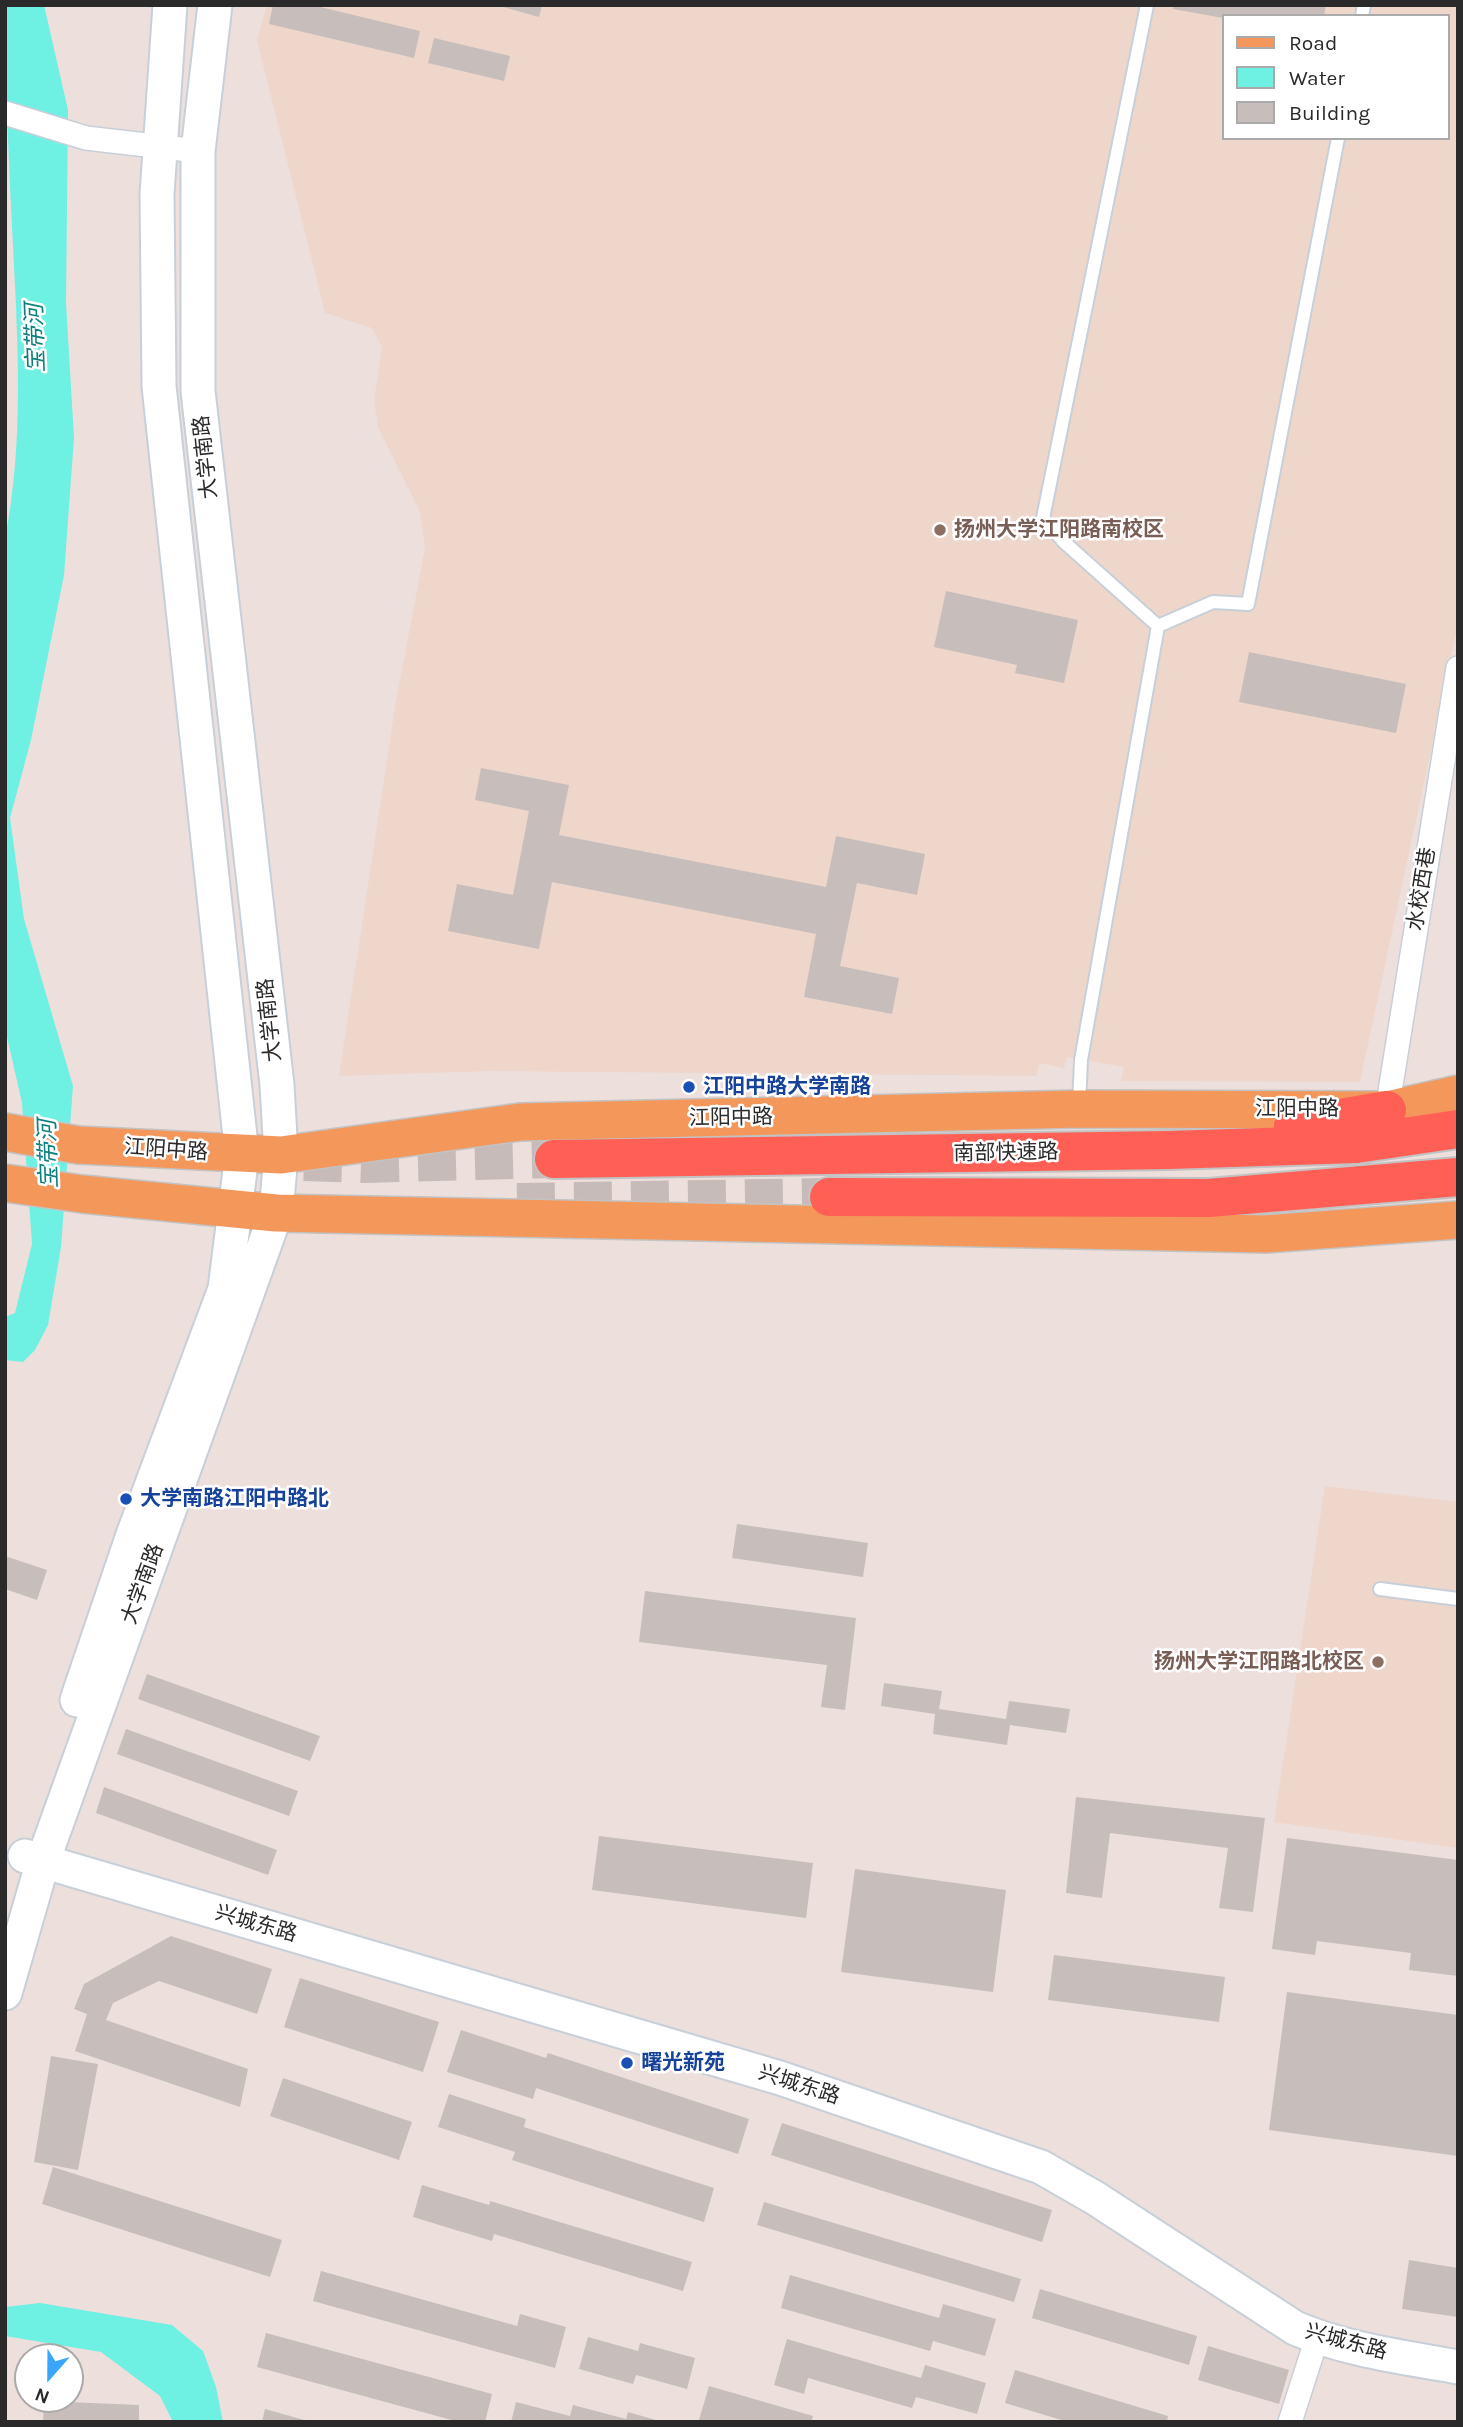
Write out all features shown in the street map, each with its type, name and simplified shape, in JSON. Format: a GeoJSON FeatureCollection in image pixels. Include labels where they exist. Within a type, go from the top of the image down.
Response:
{"type":"FeatureCollection","features":[{"type":"Feature","properties":{"kind":"highway"},"geometry":{"type":"LineString","coordinates":[[870,1155],[951,1142],[1257,1132],[1387,1110]]}},
{"type":"Feature","properties":{"kind":"highway","name":"南部快速路"},"geometry":{"type":"LineString","coordinates":[[554,1159],[1356,1144],[1458,1129]]}},
{"type":"Feature","properties":{"kind":"highway","name":"南部快速路"},"geometry":{"type":"LineString","coordinates":[[829,1197],[1209,1198],[1458,1177]]}},
{"type":"Feature","properties":{"kind":"highway"},"geometry":{"type":"LineString","coordinates":[[1209,1198],[1302,1205],[1458,1189]]}},
{"type":"Feature","properties":{"kind":"main road","name":"江阳中路"},"geometry":{"type":"LineString","coordinates":[[9,1133],[78,1145],[281,1155],[520,1122],[1079,1109],[1387,1110],[1458,1094]]}},
{"type":"Feature","properties":{"kind":"main road"},"geometry":{"type":"LineString","coordinates":[[9,1184],[276,1213],[1265,1234],[1458,1220]]}},
{"type":"Feature","properties":{"kind":"street","name":"大学南路"},"geometry":{"type":"LineString","coordinates":[[5,1993],[34,1858],[133,1535],[225,1289],[242,1155],[159,386],[159,145],[170,5]]}},
{"type":"Feature","properties":{"kind":"street","name":"大学南路"},"geometry":{"type":"LineString","coordinates":[[5,1923],[34,1858],[276,1213],[281,1155],[277,1085],[198,391],[198,151],[215,5]]}},
{"type":"Feature","properties":{"kind":"street"},"geometry":{"type":"LineString","coordinates":[[5,113],[86,138],[198,151]]}},
{"type":"Feature","properties":{"kind":"street","name":"水校西巷"},"geometry":{"type":"LineString","coordinates":[[1387,1110],[1458,668]]}},
{"type":"Feature","properties":{"kind":"street","name":"兴城东路"},"geometry":{"type":"LineString","coordinates":[[34,1858],[780,2078],[1041,2167],[1095,2198],[1295,2328],[1317,2338],[1458,2367]]}},
{"type":"Feature","properties":{"kind":"street"},"geometry":{"type":"LineString","coordinates":[[1290,2422],[1317,2338]]}},
{"type":"Feature","properties":{"kind":"lane"},"geometry":{"type":"LineString","coordinates":[[1147,5],[1043,518],[1064,542],[1158,626]]}},
{"type":"Feature","properties":{"kind":"lane"},"geometry":{"type":"LineString","coordinates":[[1158,626],[1213,602],[1248,604],[1338,140]]}},
{"type":"Feature","properties":{"kind":"lane"},"geometry":{"type":"LineString","coordinates":[[1079,1109],[1081,1060],[1158,626]]}},
{"type":"Feature","properties":{"kind":"lane"},"geometry":{"type":"LineString","coordinates":[[1380,1589],[1458,1599]]}},
{"type":"Feature","properties":{"kind":"shaded area","name":"扬州大学江阳路南校区"},"geometry":{"type":"Polygon","coordinates":[[[267,5],[1458,5],[1458,624],[1360,1082],[1121,1081],[1124,1067],[1067,1057],[1064,1068],[1040,1063],[1036,1076],[488,1071],[339,1076],[396,701],[425,548],[420,512],[378,427],[374,400],[382,347],[372,328],[325,313],[257,40],[267,5]]]}},
{"type":"Feature","properties":{"kind":"shaded area","name":"扬州大学江阳路北校区"},"geometry":{"type":"Polygon","coordinates":[[[1325,1486],[1458,1502],[1458,1848],[1274,1822],[1325,1486]]]}},
{"type":"Feature","properties":{"kind":"water","name":"宝带河"},"geometry":{"type":"Polygon","coordinates":[[[5,5],[44,5],[68,110],[66,303],[74,438],[64,575],[31,740],[10,818],[24,919],[73,1086],[61,1247],[48,1325],[35,1350],[23,1362],[5,1360],[5,1317],[15,1313],[32,1244],[22,1103],[5,1028],[5,539],[15,466],[18,393],[5,5]]]}},
{"type":"Feature","properties":{"kind":"water"},"geometry":{"type":"Polygon","coordinates":[[[40,2303],[172,2325],[203,2351],[216,2387],[223,2422],[173,2422],[160,2396],[101,2352],[84,2349],[84,2343],[47,2343],[5,2336],[5,2307],[40,2303]]]}},
{"type":"Feature","properties":{"kind":"building"},"geometry":{"type":"Polygon","coordinates":[[[273,5],[312,5],[420,31],[414,58],[269,24],[273,5]]]}},
{"type":"Feature","properties":{"kind":"building"},"geometry":{"type":"Polygon","coordinates":[[[496,5],[542,5],[539,17],[496,5]]]}},
{"type":"Feature","properties":{"kind":"building"},"geometry":{"type":"Polygon","coordinates":[[[1174,5],[1326,5],[1324,14],[1222,14],[1222,18],[1173,9],[1174,5]]]}},
{"type":"Feature","properties":{"kind":"building"},"geometry":{"type":"Polygon","coordinates":[[[434,38],[510,56],[504,81],[428,63],[434,38]]]}},
{"type":"Feature","properties":{"kind":"building"},"geometry":{"type":"Polygon","coordinates":[[[946,591],[1078,620],[1064,683],[1015,673],[1017,665],[934,647],[946,591]]]}},
{"type":"Feature","properties":{"kind":"building"},"geometry":{"type":"Polygon","coordinates":[[[1249,652],[1406,684],[1396,733],[1239,702],[1249,652]]]}},
{"type":"Feature","properties":{"kind":"building"},"geometry":{"type":"Polygon","coordinates":[[[481,768],[569,785],[559,835],[826,887],[836,836],[925,854],[917,895],[857,883],[840,966],[899,978],[892,1014],[804,997],[816,934],[552,882],[539,949],[448,931],[457,884],[513,895],[529,811],[475,800],[481,768]]]}},
{"type":"Feature","properties":{"kind":"building"},"geometry":{"type":"Polygon","coordinates":[[[737,1524],[868,1543],[863,1577],[732,1558],[737,1524]]]}},
{"type":"Feature","properties":{"kind":"building"},"geometry":{"type":"Polygon","coordinates":[[[5,1556],[47,1570],[37,1600],[5,1589],[5,1556]]]}},
{"type":"Feature","properties":{"kind":"building"},"geometry":{"type":"Polygon","coordinates":[[[645,1591],[856,1618],[845,1710],[821,1707],[827,1665],[639,1642],[645,1591]]]}},
{"type":"Feature","properties":{"kind":"building"},"geometry":{"type":"Polygon","coordinates":[[[147,1674],[320,1736],[310,1761],[138,1699],[147,1674]]]}},
{"type":"Feature","properties":{"kind":"building"},"geometry":{"type":"Polygon","coordinates":[[[884,1683],[942,1691],[939,1709],[1006,1719],[1009,1701],[1070,1709],[1066,1733],[1010,1725],[1007,1745],[933,1734],[935,1714],[881,1706],[884,1683]]]}},
{"type":"Feature","properties":{"kind":"building"},"geometry":{"type":"Polygon","coordinates":[[[126,1729],[298,1791],[289,1816],[117,1754],[126,1729]]]}},
{"type":"Feature","properties":{"kind":"building"},"geometry":{"type":"Polygon","coordinates":[[[104,1787],[277,1850],[268,1875],[96,1813],[104,1787]]]}},
{"type":"Feature","properties":{"kind":"building"},"geometry":{"type":"Polygon","coordinates":[[[1076,1797],[1265,1818],[1253,1912],[1219,1908],[1228,1848],[1110,1833],[1102,1898],[1066,1893],[1076,1797]]]}},
{"type":"Feature","properties":{"kind":"building"},"geometry":{"type":"Polygon","coordinates":[[[599,1836],[813,1863],[806,1918],[592,1890],[599,1836]]]}},
{"type":"Feature","properties":{"kind":"building"},"geometry":{"type":"Polygon","coordinates":[[[1287,1838],[1458,1860],[1458,1976],[1409,1970],[1411,1953],[1317,1941],[1315,1955],[1272,1949],[1287,1838]]]}},
{"type":"Feature","properties":{"kind":"building"},"geometry":{"type":"Polygon","coordinates":[[[855,1869],[1006,1890],[993,1992],[841,1972],[855,1869]]]}},
{"type":"Feature","properties":{"kind":"building"},"geometry":{"type":"Polygon","coordinates":[[[171,1936],[272,1969],[257,2014],[159,1981],[113,2003],[106,2020],[248,2069],[240,2107],[75,2051],[87,2014],[74,2009],[84,1984],[171,1936]]]}},
{"type":"Feature","properties":{"kind":"building"},"geometry":{"type":"Polygon","coordinates":[[[1054,1955],[1225,1977],[1219,2022],[1048,2000],[1054,1955]]]}},
{"type":"Feature","properties":{"kind":"building"},"geometry":{"type":"Polygon","coordinates":[[[300,1978],[439,2022],[423,2072],[284,2027],[300,1978]]]}},
{"type":"Feature","properties":{"kind":"building"},"geometry":{"type":"Polygon","coordinates":[[[1287,1992],[1458,2015],[1458,2156],[1269,2130],[1287,1992]]]}},
{"type":"Feature","properties":{"kind":"building"},"geometry":{"type":"Polygon","coordinates":[[[461,2030],[546,2058],[548,2053],[749,2119],[738,2154],[536,2088],[533,2099],[447,2072],[461,2030]]]}},
{"type":"Feature","properties":{"kind":"building"},"geometry":{"type":"Polygon","coordinates":[[[51,2056],[98,2064],[78,2170],[34,2162],[51,2056]]]}},
{"type":"Feature","properties":{"kind":"building"},"geometry":{"type":"Polygon","coordinates":[[[283,2078],[412,2122],[399,2160],[270,2116],[283,2078]]]}},
{"type":"Feature","properties":{"kind":"building"},"geometry":{"type":"Polygon","coordinates":[[[449,2094],[526,2119],[524,2127],[714,2188],[704,2222],[512,2160],[515,2152],[438,2127],[449,2094]]]}},
{"type":"Feature","properties":{"kind":"building"},"geometry":{"type":"Polygon","coordinates":[[[782,2123],[1052,2210],[1042,2242],[771,2155],[782,2123]]]}},
{"type":"Feature","properties":{"kind":"building"},"geometry":{"type":"Polygon","coordinates":[[[53,2167],[282,2240],[270,2277],[42,2204],[53,2167]]]}},
{"type":"Feature","properties":{"kind":"building"},"geometry":{"type":"Polygon","coordinates":[[[422,2185],[489,2205],[490,2201],[692,2262],[683,2291],[494,2234],[492,2241],[413,2217],[422,2185]]]}},
{"type":"Feature","properties":{"kind":"building"},"geometry":{"type":"Polygon","coordinates":[[[764,2202],[1021,2279],[1014,2302],[757,2225],[764,2202]]]}},
{"type":"Feature","properties":{"kind":"building"},"geometry":{"type":"Polygon","coordinates":[[[1409,2260],[1458,2268],[1458,2317],[1402,2309],[1409,2260]]]}},
{"type":"Feature","properties":{"kind":"building"},"geometry":{"type":"Polygon","coordinates":[[[321,2271],[517,2326],[520,2314],[566,2327],[555,2368],[313,2301],[321,2271]]]}},
{"type":"Feature","properties":{"kind":"building"},"geometry":{"type":"Polygon","coordinates":[[[790,2275],[939,2318],[943,2304],[996,2319],[985,2356],[933,2341],[930,2351],[781,2308],[790,2275]]]}},
{"type":"Feature","properties":{"kind":"building"},"geometry":{"type":"Polygon","coordinates":[[[1040,2289],[1197,2336],[1189,2365],[1032,2318],[1040,2289]]]}},
{"type":"Feature","properties":{"kind":"building"},"geometry":{"type":"Polygon","coordinates":[[[266,2333],[492,2394],[485,2422],[459,2422],[257,2367],[266,2333]]]}},
{"type":"Feature","properties":{"kind":"building"},"geometry":{"type":"Polygon","coordinates":[[[588,2337],[638,2351],[640,2343],[695,2358],[687,2389],[636,2375],[633,2384],[579,2369],[588,2337]]]}},
{"type":"Feature","properties":{"kind":"building"},"geometry":{"type":"Polygon","coordinates":[[[787,2339],[921,2378],[925,2365],[986,2383],[977,2414],[916,2397],[912,2408],[808,2378],[804,2394],[774,2385],[787,2339]]]}},
{"type":"Feature","properties":{"kind":"building"},"geometry":{"type":"Polygon","coordinates":[[[1208,2346],[1289,2370],[1279,2404],[1198,2380],[1208,2346]]]}},
{"type":"Feature","properties":{"kind":"building"},"geometry":{"type":"Polygon","coordinates":[[[1015,2370],[1168,2416],[1167,2422],[1068,2422],[1005,2403],[1015,2370]]]}},
{"type":"Feature","properties":{"kind":"building"},"geometry":{"type":"Polygon","coordinates":[[[709,2386],[813,2416],[811,2422],[699,2420],[709,2386]]]}},
{"type":"Feature","properties":{"kind":"building"},"geometry":{"type":"Polygon","coordinates":[[[516,2402],[570,2416],[573,2405],[626,2419],[628,2412],[663,2422],[511,2422],[516,2402]]]}},
{"type":"Feature","properties":{"kind":"building"},"geometry":{"type":"Polygon","coordinates":[[[84,2403],[139,2405],[139,2422],[43,2422],[43,2413],[84,2413],[84,2403]]]}},
{"type":"Feature","properties":{"kind":"building"},"geometry":{"type":"Polygon","coordinates":[[[265,2409],[308,2421],[308,2422],[262,2422],[265,2409]]]}},
{"type":"Feature","properties":{"kind":"tunnel"},"geometry":{"type":"LineString","coordinates":[[304,1162],[365,1164],[554,1159]]}},
{"type":"Feature","properties":{"kind":"tunnel"},"geometry":{"type":"LineString","coordinates":[[517,1202],[829,1197]]}},
{"type":"Feature","properties":{"kind":"place","name":"扬州大学江阳路南校区"},"geometry":{"type":"Point","coordinates":[940,530]}},
{"type":"Feature","properties":{"kind":"place","name":"江阳中路大学南路"},"geometry":{"type":"Point","coordinates":[689,1087]}},
{"type":"Feature","properties":{"kind":"place","name":"大学南路江阳中路北"},"geometry":{"type":"Point","coordinates":[126,1499]}},
{"type":"Feature","properties":{"kind":"place","name":"扬州大学江阳路北校区"},"geometry":{"type":"Point","coordinates":[1378,1662]}},
{"type":"Feature","properties":{"kind":"place","name":"曙光新苑"},"geometry":{"type":"Point","coordinates":[627,2063]}}]}
